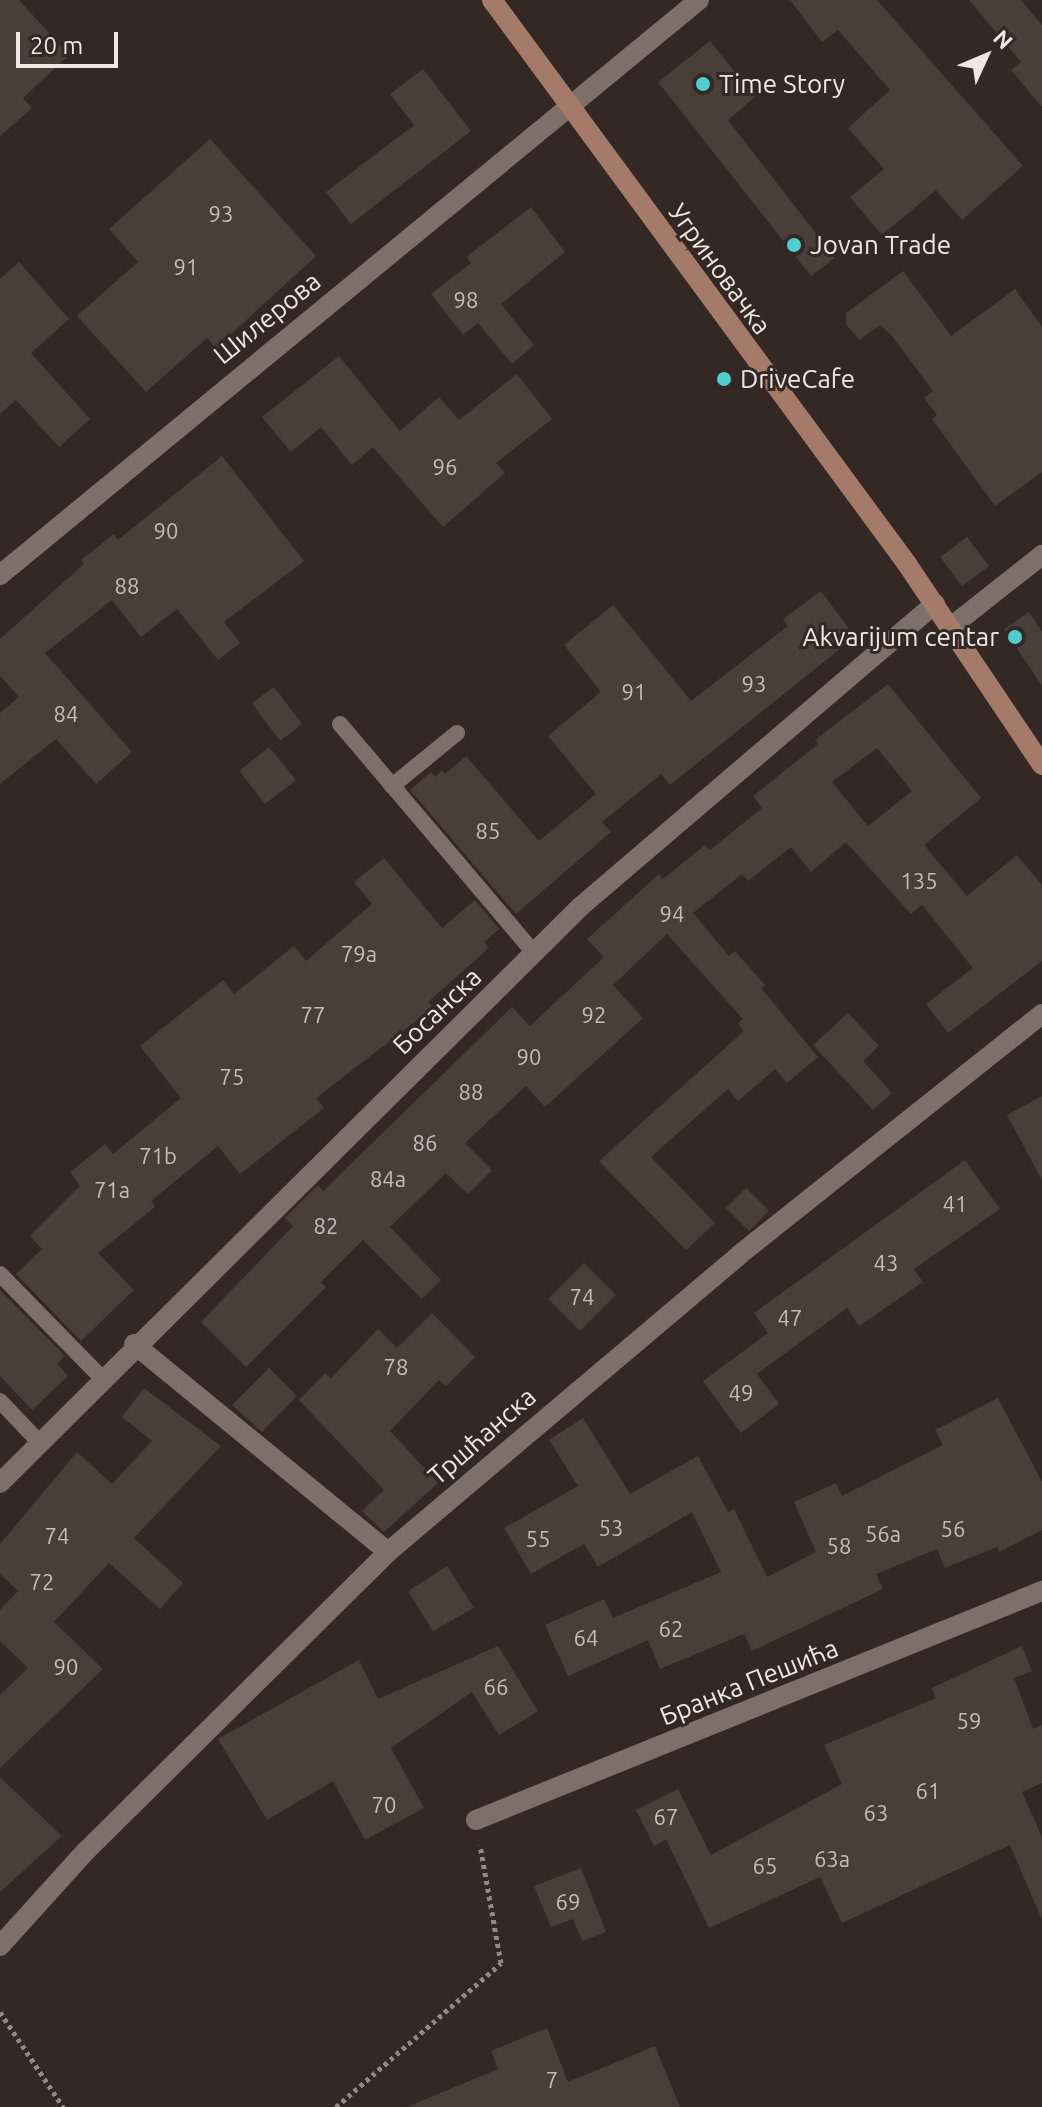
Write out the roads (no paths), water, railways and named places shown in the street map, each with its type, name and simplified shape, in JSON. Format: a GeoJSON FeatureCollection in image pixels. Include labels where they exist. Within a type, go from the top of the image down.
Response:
{"type":"FeatureCollection","features":[{"type":"Feature","properties":{"kind":"main road","name":"Угриновачка"},"geometry":{"type":"LineString","coordinates":[[492,0],[952,626],[1042,765]]}},
{"type":"Feature","properties":{"kind":"street","name":"Шилерова"},"geometry":{"type":"LineString","coordinates":[[0,575],[699,0]]}},
{"type":"Feature","properties":{"kind":"street"},"geometry":{"type":"LineString","coordinates":[[952,626],[1042,555]]}},
{"type":"Feature","properties":{"kind":"street","name":"Босанска"},"geometry":{"type":"LineString","coordinates":[[0,1483],[134,1344],[580,907],[935,604]]}},
{"type":"Feature","properties":{"kind":"street","name":"Тршћанска"},"geometry":{"type":"LineString","coordinates":[[0,1946],[85,1852],[388,1552],[739,1255],[1042,1014]]}},
{"type":"Feature","properties":{"kind":"street"},"geometry":{"type":"LineString","coordinates":[[134,1344],[388,1552]]}},
{"type":"Feature","properties":{"kind":"street","name":"Бранка Пешића"},"geometry":{"type":"LineString","coordinates":[[476,1820],[1042,1591]]}},
{"type":"Feature","properties":{"kind":"lane"},"geometry":{"type":"LineString","coordinates":[[340,724],[534,953]]}},
{"type":"Feature","properties":{"kind":"lane"},"geometry":{"type":"LineString","coordinates":[[392,786],[457,733]]}},
{"type":"Feature","properties":{"kind":"lane"},"geometry":{"type":"LineString","coordinates":[[0,1274],[102,1378]]}},
{"type":"Feature","properties":{"kind":"lane"},"geometry":{"type":"LineString","coordinates":[[0,1401],[40,1443]]}},
{"type":"Feature","properties":{"kind":"place","name":"Time Story"},"geometry":{"type":"Point","coordinates":[703,84]}},
{"type":"Feature","properties":{"kind":"place","name":"Jovan Trade"},"geometry":{"type":"Point","coordinates":[794,245]}},
{"type":"Feature","properties":{"kind":"place","name":"DriveCafe"},"geometry":{"type":"Point","coordinates":[724,379]}},
{"type":"Feature","properties":{"kind":"place","name":"Akvarijum centar"},"geometry":{"type":"Point","coordinates":[1015,637]}}]}
